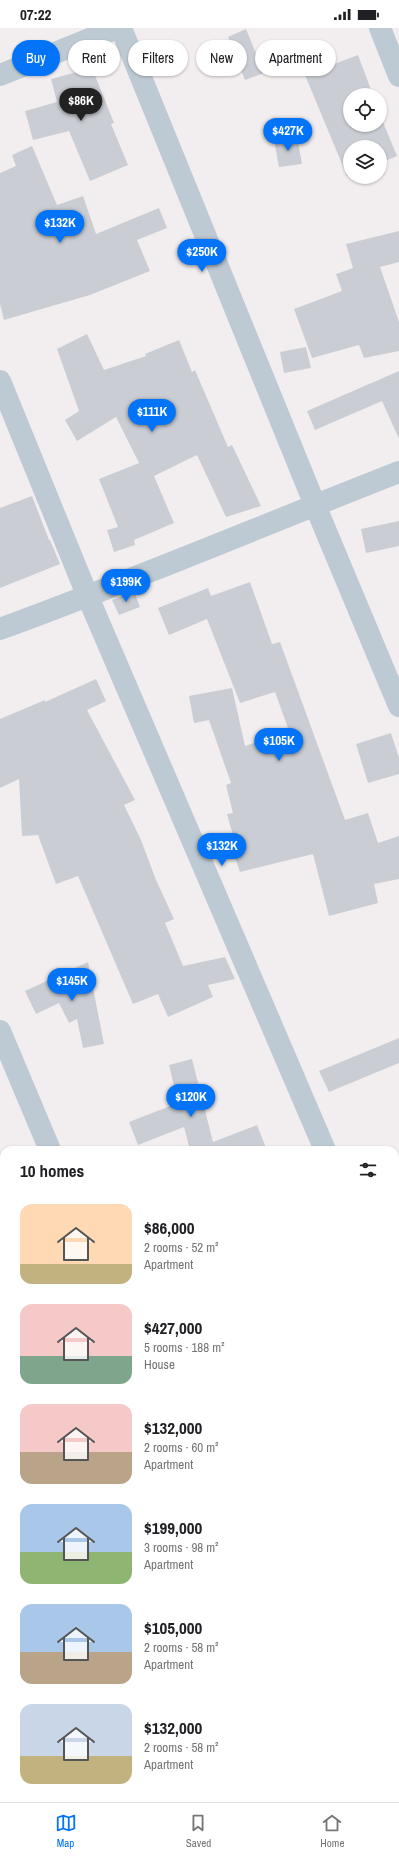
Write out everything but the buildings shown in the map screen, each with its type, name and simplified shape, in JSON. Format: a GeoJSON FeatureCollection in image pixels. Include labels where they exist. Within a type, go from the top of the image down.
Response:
{"type":"FeatureCollection","features":[{"type":"Feature","properties":{"kind":"street"},"geometry":{"type":"LineString","coordinates":[[0,76],[117,28]]}},
{"type":"Feature","properties":{"kind":"street"},"geometry":{"type":"LineString","coordinates":[[121,28],[315,505],[399,706]]}},
{"type":"Feature","properties":{"kind":"street"},"geometry":{"type":"LineString","coordinates":[[380,28],[399,76]]}},
{"type":"Feature","properties":{"kind":"street"},"geometry":{"type":"LineString","coordinates":[[0,381],[88,597],[323,1146]]}},
{"type":"Feature","properties":{"kind":"street"},"geometry":{"type":"LineString","coordinates":[[0,629],[88,597],[399,472]]}},
{"type":"Feature","properties":{"kind":"street"},"geometry":{"type":"LineString","coordinates":[[0,1031],[48,1146]]}}]}
